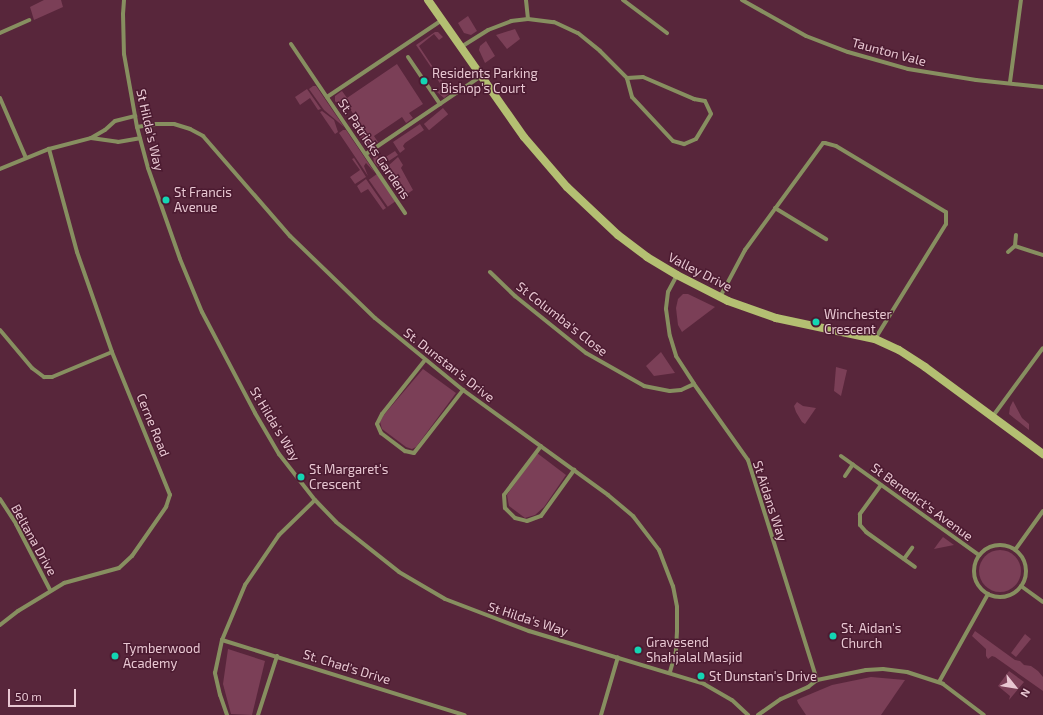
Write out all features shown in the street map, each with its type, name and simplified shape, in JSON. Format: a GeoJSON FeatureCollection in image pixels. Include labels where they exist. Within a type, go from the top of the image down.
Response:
{"type":"FeatureCollection","features":[{"type":"Feature","properties":{"kind":"street","name":"St Hilda's Way"},"geometry":{"type":"LineString","coordinates":[[124,0],[122,14],[124,54],[135,116],[140,138],[162,210],[202,312],[259,421],[279,454],[315,500],[336,522],[399,572],[445,599],[529,631],[670,672],[704,684],[732,700],[748,715]]}},
{"type":"Feature","properties":{"kind":"street","name":"Valley Drive"},"geometry":{"type":"LineString","coordinates":[[428,0],[524,137],[568,188],[618,235],[647,257],[677,275],[720,297],[776,318],[875,339],[925,366],[1043,454]]}},
{"type":"Feature","properties":{"kind":"street"},"geometry":{"type":"LineString","coordinates":[[526,0],[528,19]]}},
{"type":"Feature","properties":{"kind":"street"},"geometry":{"type":"LineString","coordinates":[[623,0],[667,33]]}},
{"type":"Feature","properties":{"kind":"street","name":"Taunton Vale"},"geometry":{"type":"LineString","coordinates":[[742,0],[806,36],[848,52],[908,69],[976,80],[1010,82],[1043,87]]}},
{"type":"Feature","properties":{"kind":"street"},"geometry":{"type":"LineString","coordinates":[[1010,82],[1021,0]]}},
{"type":"Feature","properties":{"kind":"street"},"geometry":{"type":"LineString","coordinates":[[461,47],[488,30],[511,21],[528,19],[554,22],[578,33],[600,51],[627,78],[632,97],[673,141],[684,144],[696,139],[711,114],[705,101],[694,99],[643,78],[627,78]]}},
{"type":"Feature","properties":{"kind":"street"},"geometry":{"type":"LineString","coordinates":[[0,33],[29,20]]}},
{"type":"Feature","properties":{"kind":"street","name":"St. Patricks Gardens"},"geometry":{"type":"LineString","coordinates":[[327,97],[442,20]]}},
{"type":"Feature","properties":{"kind":"street","name":"St. Patricks Gardens"},"geometry":{"type":"LineString","coordinates":[[291,44],[405,213]]}},
{"type":"Feature","properties":{"kind":"street"},"geometry":{"type":"LineString","coordinates":[[408,57],[440,104]]}},
{"type":"Feature","properties":{"kind":"street"},"geometry":{"type":"LineString","coordinates":[[366,154],[481,76]]}},
{"type":"Feature","properties":{"kind":"street"},"geometry":{"type":"LineString","coordinates":[[0,98],[26,158]]}},
{"type":"Feature","properties":{"kind":"street"},"geometry":{"type":"LineString","coordinates":[[0,169],[49,149],[92,138],[105,130],[115,121],[135,116]]}},
{"type":"Feature","properties":{"kind":"street","name":"St. Dunstan's Drive"},"geometry":{"type":"LineString","coordinates":[[137,127],[156,124],[177,125],[192,130],[203,136],[303,249],[353,298],[425,360],[463,390],[574,470],[633,516],[653,540],[663,558],[673,586],[677,613],[676,651],[670,672]]}},
{"type":"Feature","properties":{"kind":"street"},"geometry":{"type":"LineString","coordinates":[[92,138],[118,142],[140,138]]}},
{"type":"Feature","properties":{"kind":"street"},"geometry":{"type":"LineString","coordinates":[[720,297],[742,254],[825,143],[836,146],[946,212],[946,224],[875,339]]}},
{"type":"Feature","properties":{"kind":"street","name":"Cerne Road"},"geometry":{"type":"LineString","coordinates":[[0,625],[18,610],[50,590],[74,579],[106,573],[119,568],[132,556],[162,514],[170,495],[112,352],[77,252],[49,149]]}},
{"type":"Feature","properties":{"kind":"street"},"geometry":{"type":"LineString","coordinates":[[775,208],[826,239]]}},
{"type":"Feature","properties":{"kind":"street"},"geometry":{"type":"LineString","coordinates":[[1008,252],[1015,246],[1016,235]]}},
{"type":"Feature","properties":{"kind":"street"},"geometry":{"type":"LineString","coordinates":[[1015,246],[1043,255]]}},
{"type":"Feature","properties":{"kind":"street","name":"St Columba's Close"},"geometry":{"type":"LineString","coordinates":[[490,272],[515,296],[586,353],[644,386],[670,391],[681,390],[694,384]]}},
{"type":"Feature","properties":{"kind":"street","name":"St Aidans Way"},"geometry":{"type":"LineString","coordinates":[[677,275],[668,292],[666,308],[670,336],[676,356],[748,460],[817,680]]}},
{"type":"Feature","properties":{"kind":"street"},"geometry":{"type":"LineString","coordinates":[[0,330],[32,368],[44,377],[52,377],[112,352]]}},
{"type":"Feature","properties":{"kind":"street"},"geometry":{"type":"LineString","coordinates":[[993,416],[1043,348]]}},
{"type":"Feature","properties":{"kind":"street"},"geometry":{"type":"LineString","coordinates":[[425,360],[382,414],[377,424],[381,433],[405,451],[414,453],[463,390]]}},
{"type":"Feature","properties":{"kind":"street"},"geometry":{"type":"LineString","coordinates":[[541,446],[504,495],[505,508],[515,518],[527,521],[541,516],[574,470]]}},
{"type":"Feature","properties":{"kind":"street","name":"St Benedict's Avenue"},"geometry":{"type":"LineString","coordinates":[[841,456],[979,555]]}},
{"type":"Feature","properties":{"kind":"street","name":"St Benedict's Avenue"},"geometry":{"type":"LineString","coordinates":[[845,476],[853,464]]}},
{"type":"Feature","properties":{"kind":"street"},"geometry":{"type":"LineString","coordinates":[[881,485],[860,514],[859,524],[866,532],[915,567]]}},
{"type":"Feature","properties":{"kind":"street","name":"Beltana Drive"},"geometry":{"type":"LineString","coordinates":[[0,499],[16,524],[50,590]]}},
{"type":"Feature","properties":{"kind":"street"},"geometry":{"type":"LineString","coordinates":[[227,715],[220,695],[215,673],[222,640],[245,585],[279,535],[315,500]]}},
{"type":"Feature","properties":{"kind":"street"},"geometry":{"type":"LineString","coordinates":[[939,682],[988,594],[1007,596],[1021,586],[1026,575],[1025,564],[1020,554],[1015,550],[1043,511]]}},
{"type":"Feature","properties":{"kind":"street","name":"St Benedict's Avenue"},"geometry":{"type":"LineString","coordinates":[[988,594],[980,588],[975,577],[974,567],[979,555],[985,549],[997,544],[1005,545],[1015,550]]}},
{"type":"Feature","properties":{"kind":"street"},"geometry":{"type":"LineString","coordinates":[[904,559],[912,548]]}},
{"type":"Feature","properties":{"kind":"street"},"geometry":{"type":"LineString","coordinates":[[1021,586],[1043,602]]}},
{"type":"Feature","properties":{"kind":"street","name":"St. Chad's Drive"},"geometry":{"type":"LineString","coordinates":[[222,640],[465,715]]}},
{"type":"Feature","properties":{"kind":"street"},"geometry":{"type":"LineString","coordinates":[[258,715],[277,656]]}},
{"type":"Feature","properties":{"kind":"street"},"geometry":{"type":"LineString","coordinates":[[601,715],[618,657]]}},
{"type":"Feature","properties":{"kind":"street"},"geometry":{"type":"LineString","coordinates":[[758,715],[781,699],[806,688],[817,680],[866,670],[883,669],[907,672],[939,682],[956,692],[984,715]]}},
{"type":"Feature","properties":{"kind":"shaded area"},"geometry":{"type":"Polygon","coordinates":[[[44,0],[61,0],[63,7],[34,20],[30,7],[44,0]]]}},
{"type":"Feature","properties":{"kind":"shaded area"},"geometry":{"type":"Polygon","coordinates":[[[468,16],[477,31],[471,35],[464,33],[458,23],[468,16]]]}},
{"type":"Feature","properties":{"kind":"shaded area"},"geometry":{"type":"Polygon","coordinates":[[[515,29],[520,39],[507,49],[496,35],[515,29]]]}},
{"type":"Feature","properties":{"kind":"shaded area"},"geometry":{"type":"Polygon","coordinates":[[[435,32],[438,32],[443,37],[439,40],[434,34],[419,46],[450,93],[444,98],[437,92],[443,88],[434,74],[435,73],[416,45],[435,32]]]}},
{"type":"Feature","properties":{"kind":"shaded area"},"geometry":{"type":"Polygon","coordinates":[[[486,41],[495,56],[485,63],[479,50],[480,46],[486,41]]]}},
{"type":"Feature","properties":{"kind":"shaded area"},"geometry":{"type":"Polygon","coordinates":[[[397,64],[423,104],[409,113],[413,118],[406,123],[402,117],[374,136],[378,142],[373,145],[367,144],[360,138],[366,133],[346,103],[339,107],[335,101],[335,96],[342,91],[347,98],[397,64]]]}},
{"type":"Feature","properties":{"kind":"shaded area"},"geometry":{"type":"Polygon","coordinates":[[[316,86],[344,127],[324,110],[309,89],[316,86]]]}},
{"type":"Feature","properties":{"kind":"shaded area"},"geometry":{"type":"Polygon","coordinates":[[[307,89],[321,109],[318,110],[310,98],[300,105],[295,97],[307,89]]]}},
{"type":"Feature","properties":{"kind":"shaded area"},"geometry":{"type":"Polygon","coordinates":[[[443,108],[448,114],[429,130],[424,124],[443,108]]]}},
{"type":"Feature","properties":{"kind":"shaded area"},"geometry":{"type":"Polygon","coordinates":[[[322,111],[334,120],[338,132],[335,134],[320,112],[322,111]]]}},
{"type":"Feature","properties":{"kind":"shaded area"},"geometry":{"type":"Polygon","coordinates":[[[420,124],[424,130],[405,143],[403,146],[405,149],[400,153],[393,142],[420,124]]]}},
{"type":"Feature","properties":{"kind":"shaded area"},"geometry":{"type":"Polygon","coordinates":[[[346,130],[375,173],[366,163],[364,166],[368,176],[339,133],[346,130]]]}},
{"type":"Feature","properties":{"kind":"shaded area"},"geometry":{"type":"Polygon","coordinates":[[[395,151],[398,155],[381,166],[378,167],[374,162],[373,157],[375,153],[381,160],[395,151]]]}},
{"type":"Feature","properties":{"kind":"shaded area"},"geometry":{"type":"Polygon","coordinates":[[[398,157],[403,165],[401,168],[413,190],[407,194],[388,166],[398,157]]]}},
{"type":"Feature","properties":{"kind":"shaded area"},"geometry":{"type":"Polygon","coordinates":[[[354,158],[366,177],[355,184],[350,177],[360,170],[352,159],[354,158]]]}},
{"type":"Feature","properties":{"kind":"shaded area"},"geometry":{"type":"Polygon","coordinates":[[[377,174],[396,201],[388,207],[369,180],[377,174]]]}},
{"type":"Feature","properties":{"kind":"shaded area"},"geometry":{"type":"Polygon","coordinates":[[[366,179],[386,208],[383,210],[368,189],[361,193],[357,186],[366,179]]]}},
{"type":"Feature","properties":{"kind":"shaded area"},"geometry":{"type":"Polygon","coordinates":[[[683,294],[688,294],[715,307],[682,332],[678,325],[676,308],[678,299],[683,294]]]}},
{"type":"Feature","properties":{"kind":"shaded area"},"geometry":{"type":"Polygon","coordinates":[[[661,352],[675,373],[654,376],[646,366],[661,352]]]}},
{"type":"Feature","properties":{"kind":"shaded area"},"geometry":{"type":"Polygon","coordinates":[[[836,367],[847,370],[841,396],[834,391],[836,367]]]}},
{"type":"Feature","properties":{"kind":"shaded area"},"geometry":{"type":"Polygon","coordinates":[[[423,369],[456,393],[416,447],[412,449],[406,447],[382,429],[380,422],[383,416],[423,369]]]}},
{"type":"Feature","properties":{"kind":"shaded area"},"geometry":{"type":"Polygon","coordinates":[[[1013,401],[1022,418],[1029,424],[1029,430],[1009,414],[1013,401]]]}},
{"type":"Feature","properties":{"kind":"shaded area"},"geometry":{"type":"Polygon","coordinates":[[[797,402],[803,406],[816,408],[805,424],[796,412],[794,406],[797,402]]]}},
{"type":"Feature","properties":{"kind":"shaded area"},"geometry":{"type":"Polygon","coordinates":[[[537,453],[566,475],[544,507],[535,515],[525,518],[509,506],[507,495],[537,453]]]}},
{"type":"Feature","properties":{"kind":"shaded area"},"geometry":{"type":"Polygon","coordinates":[[[943,537],[954,545],[934,549],[939,542],[943,537]]]}},
{"type":"Feature","properties":{"kind":"shaded area"},"geometry":{"type":"Polygon","coordinates":[[[1000,550],[1015,556],[1021,571],[1015,586],[1000,592],[985,586],[979,571],[985,556],[1000,550]]]}},
{"type":"Feature","properties":{"kind":"shaded area"},"geometry":{"type":"Polygon","coordinates":[[[975,631],[1015,660],[1020,661],[1024,665],[1031,666],[1038,671],[1043,677],[1043,691],[995,657],[992,656],[988,659],[986,656],[986,649],[972,636],[975,631]]]}},
{"type":"Feature","properties":{"kind":"shaded area"},"geometry":{"type":"Polygon","coordinates":[[[1025,634],[1031,639],[1016,657],[1011,653],[1025,634]]]}},
{"type":"Feature","properties":{"kind":"shaded area"},"geometry":{"type":"Polygon","coordinates":[[[228,649],[265,661],[252,715],[231,714],[223,684],[228,649]]]}},
{"type":"Feature","properties":{"kind":"shaded area"},"geometry":{"type":"Polygon","coordinates":[[[1009,671],[1024,682],[1009,700],[1010,696],[998,686],[1009,671]]]}},
{"type":"Feature","properties":{"kind":"shaded area"},"geometry":{"type":"Polygon","coordinates":[[[871,677],[905,680],[881,715],[806,715],[797,700],[832,685],[871,677]]]}},
{"type":"Feature","properties":{"kind":"place","name":"Residents Parking - Bishop's Court"},"geometry":{"type":"Point","coordinates":[424,81]}},
{"type":"Feature","properties":{"kind":"place","name":"St Francis Avenue"},"geometry":{"type":"Point","coordinates":[166,200]}},
{"type":"Feature","properties":{"kind":"place","name":"Winchester Crescent"},"geometry":{"type":"Point","coordinates":[816,322]}},
{"type":"Feature","properties":{"kind":"place","name":"St Margaret's Crescent"},"geometry":{"type":"Point","coordinates":[301,477]}},
{"type":"Feature","properties":{"kind":"place","name":"St. Aidan's Church"},"geometry":{"type":"Point","coordinates":[833,636]}},
{"type":"Feature","properties":{"kind":"place","name":"Gravesend Shahjalal Masjid"},"geometry":{"type":"Point","coordinates":[638,650]}},
{"type":"Feature","properties":{"kind":"place","name":"Tymberwood Academy"},"geometry":{"type":"Point","coordinates":[115,656]}},
{"type":"Feature","properties":{"kind":"place","name":"St Dunstan's Drive"},"geometry":{"type":"Point","coordinates":[701,676]}}]}
